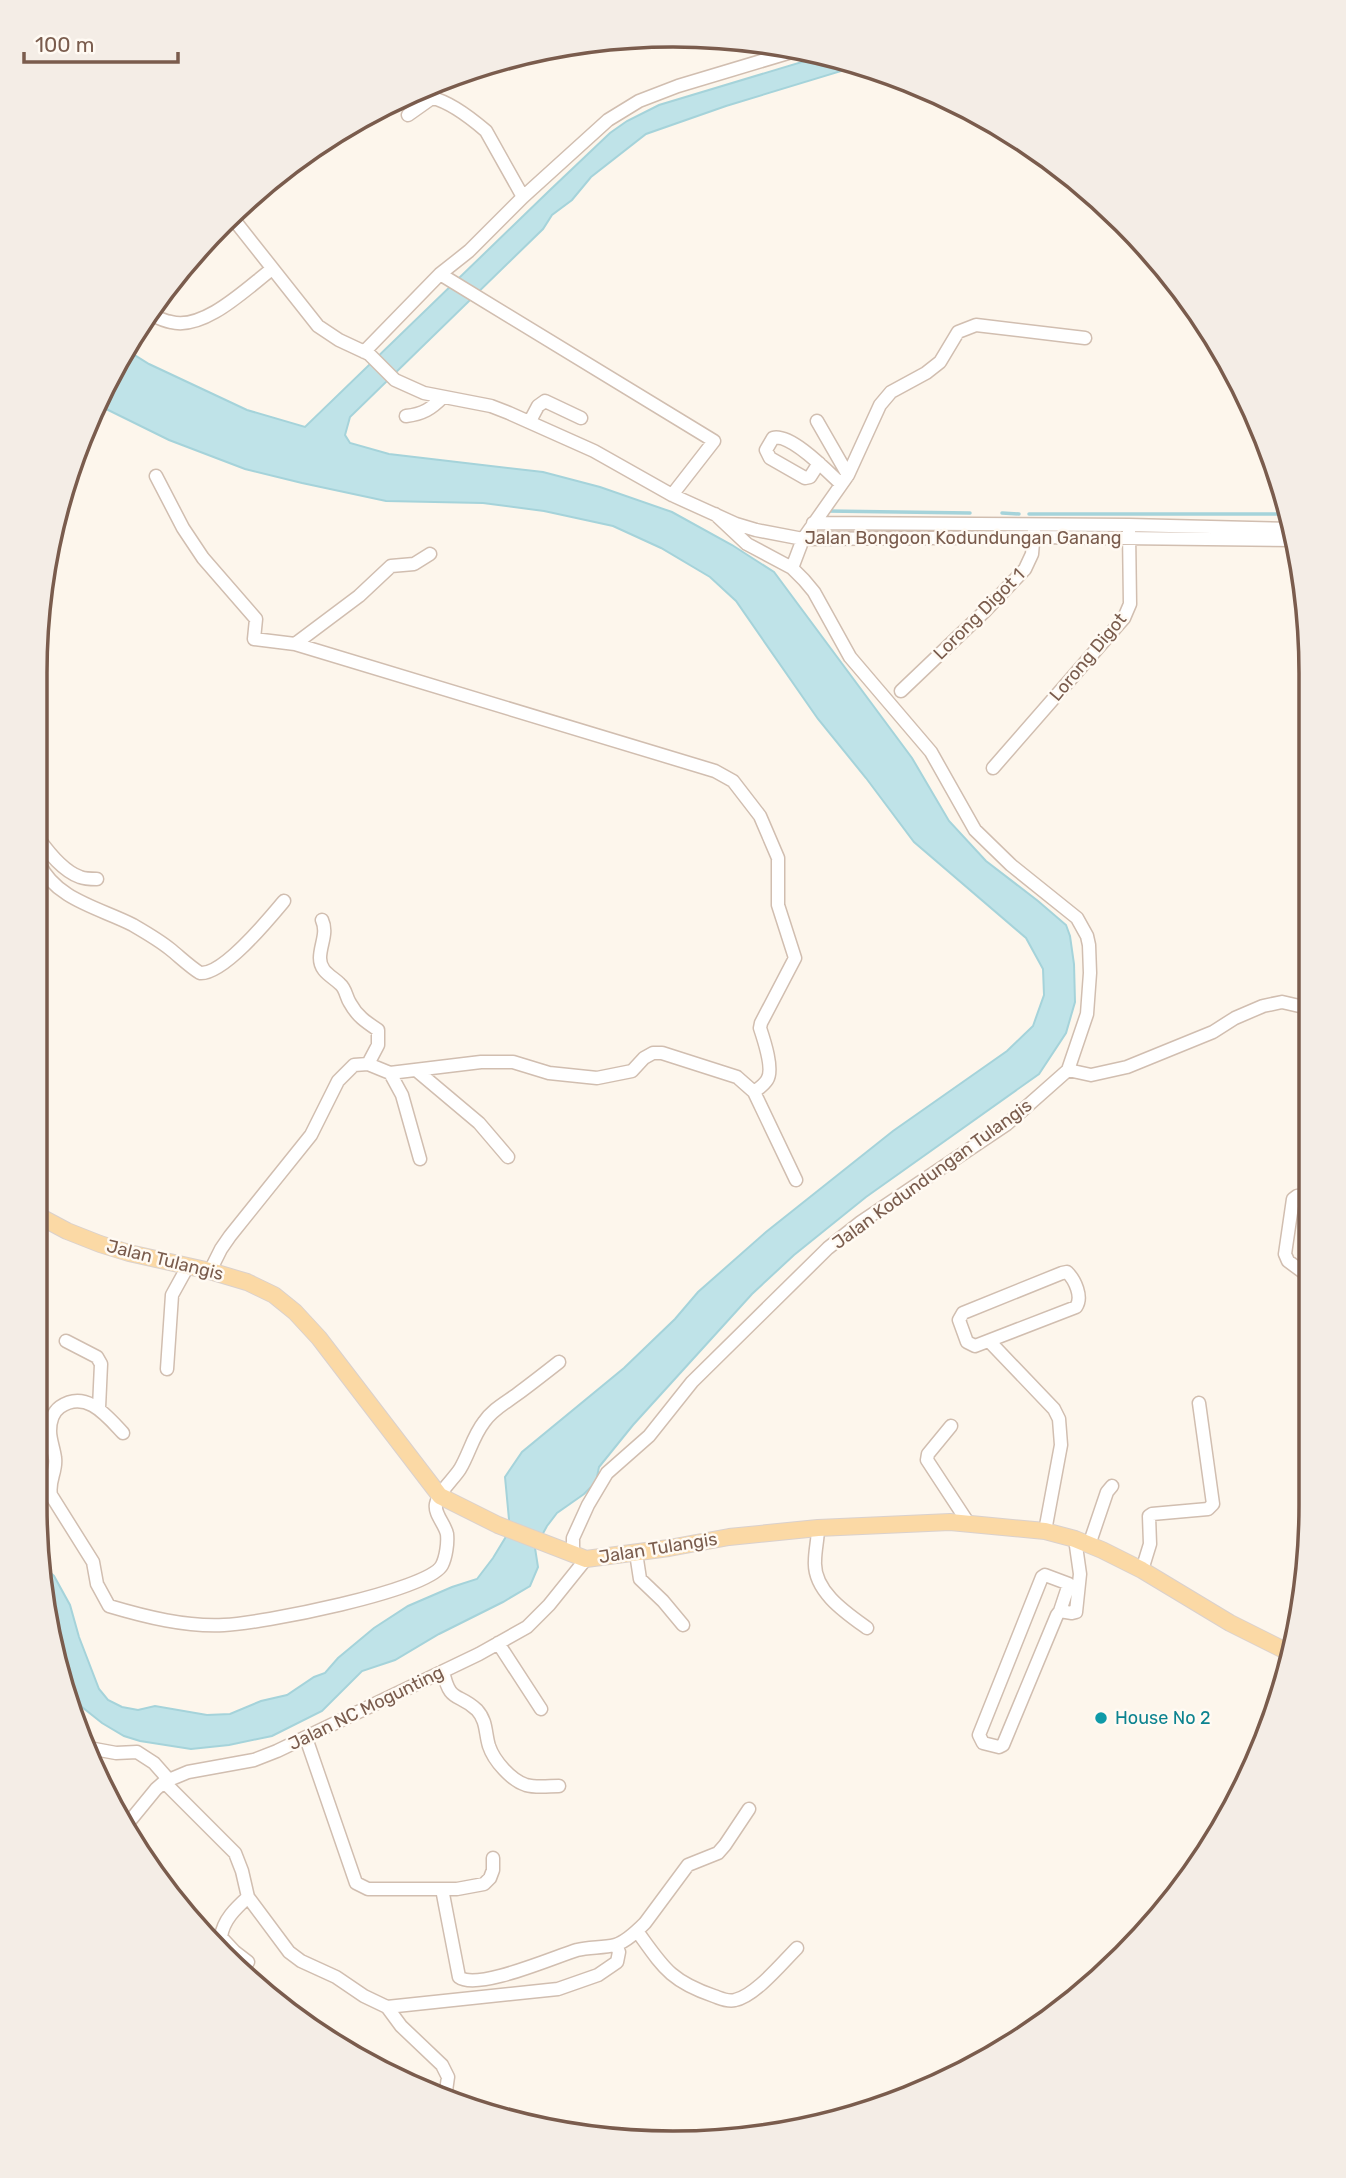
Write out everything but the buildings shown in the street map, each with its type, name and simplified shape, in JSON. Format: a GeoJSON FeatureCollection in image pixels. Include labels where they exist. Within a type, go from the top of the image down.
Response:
{"type":"FeatureCollection","features":[{"type":"Feature","properties":{"kind":"main road","name":"Jalan Tulangis"},"geometry":{"type":"LineString","coordinates":[[47,1220],[100,1244],[210,1271],[247,1282],[274,1295],[295,1312],[319,1338],[440,1496],[498,1525],[579,1557],[636,1553],[729,1537],[818,1528],[913,1523],[969,1524],[1045,1531],[1086,1543],[1142,1570],[1230,1623],[1282,1649]]}},
{"type":"Feature","properties":{"kind":"street"},"geometry":{"type":"LineString","coordinates":[[367,353],[523,197],[608,120],[631,106],[678,86],[777,56]]}},
{"type":"Feature","properties":{"kind":"street"},"geometry":{"type":"LineString","coordinates":[[408,115],[432,99],[441,100],[479,124],[486,131],[523,197]]}},
{"type":"Feature","properties":{"kind":"street","name":"Jalan Bongoon Kodundungan Ganang"},"geometry":{"type":"LineString","coordinates":[[238,225],[318,326],[339,340],[367,353],[395,380],[424,393],[491,406],[530,421],[672,495],[757,530],[803,539],[1034,531],[1171,533]]}},
{"type":"Feature","properties":{"kind":"street"},"geometry":{"type":"LineString","coordinates":[[158,317],[172,323],[198,321],[272,270]]}},
{"type":"Feature","properties":{"kind":"street"},"geometry":{"type":"LineString","coordinates":[[445,277],[714,441],[672,495]]}},
{"type":"Feature","properties":{"kind":"street"},"geometry":{"type":"LineString","coordinates":[[792,568],[803,539],[844,479],[880,405],[891,392],[940,362],[953,338],[964,328],[976,324],[1084,338]]}},
{"type":"Feature","properties":{"kind":"street"},"geometry":{"type":"LineString","coordinates":[[406,416],[422,415],[443,397]]}},
{"type":"Feature","properties":{"kind":"street"},"geometry":{"type":"LineString","coordinates":[[530,421],[538,405],[545,401],[582,418]]}},
{"type":"Feature","properties":{"kind":"street"},"geometry":{"type":"LineString","coordinates":[[817,421],[844,479]]}},
{"type":"Feature","properties":{"kind":"street"},"geometry":{"type":"LineString","coordinates":[[819,463],[844,479]]}},
{"type":"Feature","properties":{"kind":"street"},"geometry":{"type":"LineString","coordinates":[[156,476],[183,528],[203,558],[256,619],[254,639],[295,644],[715,771],[733,781],[760,816],[778,858],[778,905],[795,958],[761,1023],[769,1076],[754,1092]]}},
{"type":"Feature","properties":{"kind":"street","name":"Jalan Kodundungan Tulangis"},"geometry":{"type":"LineString","coordinates":[[579,1557],[573,1538],[607,1473],[649,1436],[692,1382],[789,1285],[861,1222],[1007,1124],[1068,1070],[1083,1026],[1088,997],[1089,945],[1077,918],[1011,865],[975,830],[931,752],[850,657],[814,592],[792,568],[747,544],[715,514]]}},
{"type":"Feature","properties":{"kind":"street"},"geometry":{"type":"LineString","coordinates":[[813,523],[1034,531]]}},
{"type":"Feature","properties":{"kind":"street"},"geometry":{"type":"LineString","coordinates":[[1171,533],[1282,529]]}},
{"type":"Feature","properties":{"kind":"street","name":"Lorong Digot 1"},"geometry":{"type":"LineString","coordinates":[[901,691],[1025,569],[1032,554],[1034,531]]}},
{"type":"Feature","properties":{"kind":"street","name":"Lorong Digot"},"geometry":{"type":"LineString","coordinates":[[993,768],[1124,618],[1130,604],[1129,532]]}},
{"type":"Feature","properties":{"kind":"street"},"geometry":{"type":"LineString","coordinates":[[1171,533],[1284,539]]}},
{"type":"Feature","properties":{"kind":"street"},"geometry":{"type":"LineString","coordinates":[[295,644],[359,596],[391,566],[414,564],[430,554]]}},
{"type":"Feature","properties":{"kind":"street"},"geometry":{"type":"LineString","coordinates":[[47,849],[54,858],[80,877],[97,879]]}},
{"type":"Feature","properties":{"kind":"street"},"geometry":{"type":"LineString","coordinates":[[47,878],[54,886],[132,925],[171,949],[200,973],[210,972],[252,940],[284,901]]}},
{"type":"Feature","properties":{"kind":"street"},"geometry":{"type":"LineString","coordinates":[[322,920],[325,930],[321,966],[341,985],[348,1001],[364,1021],[378,1030],[378,1045],[369,1064]]}},
{"type":"Feature","properties":{"kind":"street"},"geometry":{"type":"LineString","coordinates":[[1068,1070],[1091,1074],[1127,1067],[1202,1037],[1263,1006],[1282,1002],[1299,1006]]}},
{"type":"Feature","properties":{"kind":"street"},"geometry":{"type":"LineString","coordinates":[[210,1271],[230,1236],[311,1135],[338,1081],[354,1065],[369,1064],[390,1073],[481,1062],[513,1062],[549,1073],[607,1077],[632,1071],[644,1058],[653,1053],[662,1053],[737,1077],[754,1092],[796,1180]]}},
{"type":"Feature","properties":{"kind":"street"},"geometry":{"type":"LineString","coordinates":[[416,1070],[479,1123],[508,1157]]}},
{"type":"Feature","properties":{"kind":"street"},"geometry":{"type":"LineString","coordinates":[[390,1073],[402,1095],[420,1159]]}},
{"type":"Feature","properties":{"kind":"street"},"geometry":{"type":"LineString","coordinates":[[1299,1196],[1293,1199],[1285,1254],[1288,1261],[1299,1269]]}},
{"type":"Feature","properties":{"kind":"street"},"geometry":{"type":"LineString","coordinates":[[167,1369],[172,1295],[188,1266]]}},
{"type":"Feature","properties":{"kind":"street"},"geometry":{"type":"LineString","coordinates":[[1067,1272],[1071,1276],[1080,1297],[1076,1307],[990,1342],[970,1345],[959,1320],[960,1316],[1062,1273],[1067,1272]]}},
{"type":"Feature","properties":{"kind":"street"},"geometry":{"type":"LineString","coordinates":[[65,1340],[97,1357],[100,1364],[99,1408]]}},
{"type":"Feature","properties":{"kind":"street"},"geometry":{"type":"LineString","coordinates":[[990,1342],[1054,1409],[1059,1419],[1061,1445],[1045,1531]]}},
{"type":"Feature","properties":{"kind":"street"},"geometry":{"type":"LineString","coordinates":[[123,1433],[99,1408],[85,1401],[69,1402],[57,1409],[50,1431],[55,1469],[49,1486],[51,1495],[93,1562],[97,1584],[109,1606],[138,1615],[224,1625],[285,1617],[342,1605],[426,1578],[442,1567],[447,1533],[435,1505],[458,1471],[478,1429],[487,1417],[559,1363]]}},
{"type":"Feature","properties":{"kind":"street"},"geometry":{"type":"LineString","coordinates":[[1142,1570],[1150,1544],[1149,1516],[1208,1509],[1213,1504],[1199,1403]]}},
{"type":"Feature","properties":{"kind":"street"},"geometry":{"type":"LineString","coordinates":[[951,1426],[928,1454],[927,1460],[969,1524]]}},
{"type":"Feature","properties":{"kind":"street"},"geometry":{"type":"LineString","coordinates":[[1060,1611],[1076,1612],[1086,1543],[1112,1486]]}},
{"type":"Feature","properties":{"kind":"street"},"geometry":{"type":"LineString","coordinates":[[818,1528],[815,1571],[830,1597],[844,1612],[867,1628]]}},
{"type":"Feature","properties":{"kind":"street"},"geometry":{"type":"LineString","coordinates":[[1080,1574],[1086,1543]]}},
{"type":"Feature","properties":{"kind":"street"},"geometry":{"type":"LineString","coordinates":[[636,1553],[640,1579],[663,1601],[682,1625]]}},
{"type":"Feature","properties":{"kind":"street","name":"Jalan NC Mogunting"},"geometry":{"type":"LineString","coordinates":[[167,1781],[188,1772],[254,1760],[306,1738],[498,1643],[527,1627],[549,1605],[579,1557]]}},
{"type":"Feature","properties":{"kind":"street"},"geometry":{"type":"LineString","coordinates":[[1045,1575],[1069,1584],[1060,1611],[1003,1745],[999,1748],[983,1743],[979,1735],[1030,1604],[1045,1575]]}},
{"type":"Feature","properties":{"kind":"street"},"geometry":{"type":"LineString","coordinates":[[498,1643],[541,1709]]}},
{"type":"Feature","properties":{"kind":"street"},"geometry":{"type":"LineString","coordinates":[[443,1671],[451,1694],[476,1710],[485,1723],[489,1746],[495,1760],[511,1776],[524,1784],[559,1786]]}},
{"type":"Feature","properties":{"kind":"street"},"geometry":{"type":"LineString","coordinates":[[306,1738],[356,1883],[368,1889],[457,1889],[484,1884],[493,1870],[493,1858]]}},
{"type":"Feature","properties":{"kind":"street"},"geometry":{"type":"LineString","coordinates":[[97,1750],[116,1753],[137,1752],[154,1763],[167,1781],[235,1853],[248,1897],[289,1952],[387,2007],[401,2026],[442,2065],[448,2077],[446,2088]]}},
{"type":"Feature","properties":{"kind":"street"},"geometry":{"type":"LineString","coordinates":[[132,1819],[156,1789],[167,1781]]}},
{"type":"Feature","properties":{"kind":"street"},"geometry":{"type":"LineString","coordinates":[[442,1889],[458,1974],[463,1980],[513,1973],[581,1949],[617,1945],[645,1923],[688,1865],[718,1853],[726,1845],[749,1810]]}},
{"type":"Feature","properties":{"kind":"street"},"geometry":{"type":"LineString","coordinates":[[221,1937],[227,1920],[248,1897]]}},
{"type":"Feature","properties":{"kind":"street"},"geometry":{"type":"LineString","coordinates":[[637,1931],[663,1966],[678,1980],[694,1989],[729,2000],[736,2000],[757,1987],[797,1948]]}},
{"type":"Feature","properties":{"kind":"street"},"geometry":{"type":"LineString","coordinates":[[387,2007],[558,1989],[598,1975],[617,1962],[617,1945]]}},
{"type":"Feature","properties":{"kind":"street"},"geometry":{"type":"LineString","coordinates":[[242,1958],[248,1962]]}},
{"type":"Feature","properties":{"kind":"water"},"geometry":{"type":"Polygon","coordinates":[[[804,61],[842,71],[646,134],[591,177],[572,200],[552,215],[543,229],[350,417],[345,435],[350,443],[389,454],[543,472],[600,487],[672,512],[774,572],[912,758],[949,821],[986,861],[1066,925],[1074,964],[1075,1002],[1066,1033],[1039,1074],[866,1197],[794,1255],[752,1294],[633,1425],[599,1467],[596,1482],[557,1513],[547,1526],[535,1548],[538,1567],[530,1586],[395,1660],[362,1671],[322,1711],[272,1736],[191,1749],[124,1736],[102,1723],[79,1702],[59,1627],[52,1574],[70,1605],[99,1689],[108,1700],[122,1707],[138,1710],[155,1706],[207,1715],[230,1714],[261,1701],[287,1695],[325,1673],[338,1658],[374,1628],[408,1606],[477,1579],[510,1530],[505,1477],[522,1452],[624,1368],[675,1319],[698,1292],[766,1232],[893,1131],[1007,1051],[1033,1026],[1044,995],[1043,969],[1026,938],[914,842],[818,719],[736,601],[710,577],[661,548],[613,526],[544,511],[483,503],[386,501],[302,483],[245,469],[169,440],[106,409],[134,355],[247,410],[305,427],[610,133],[659,105],[804,61]]]}},
{"type":"Feature","properties":{"kind":"waterway"},"geometry":{"type":"LineString","coordinates":[[827,511],[970,513]]}},
{"type":"Feature","properties":{"kind":"waterway"},"geometry":{"type":"LineString","coordinates":[[1002,513],[1019,514]]}},
{"type":"Feature","properties":{"kind":"waterway"},"geometry":{"type":"LineString","coordinates":[[1029,514],[1278,514]]}},
{"type":"Feature","properties":{"kind":"place","name":"House No 2"},"geometry":{"type":"Point","coordinates":[1101,1718]}}]}
